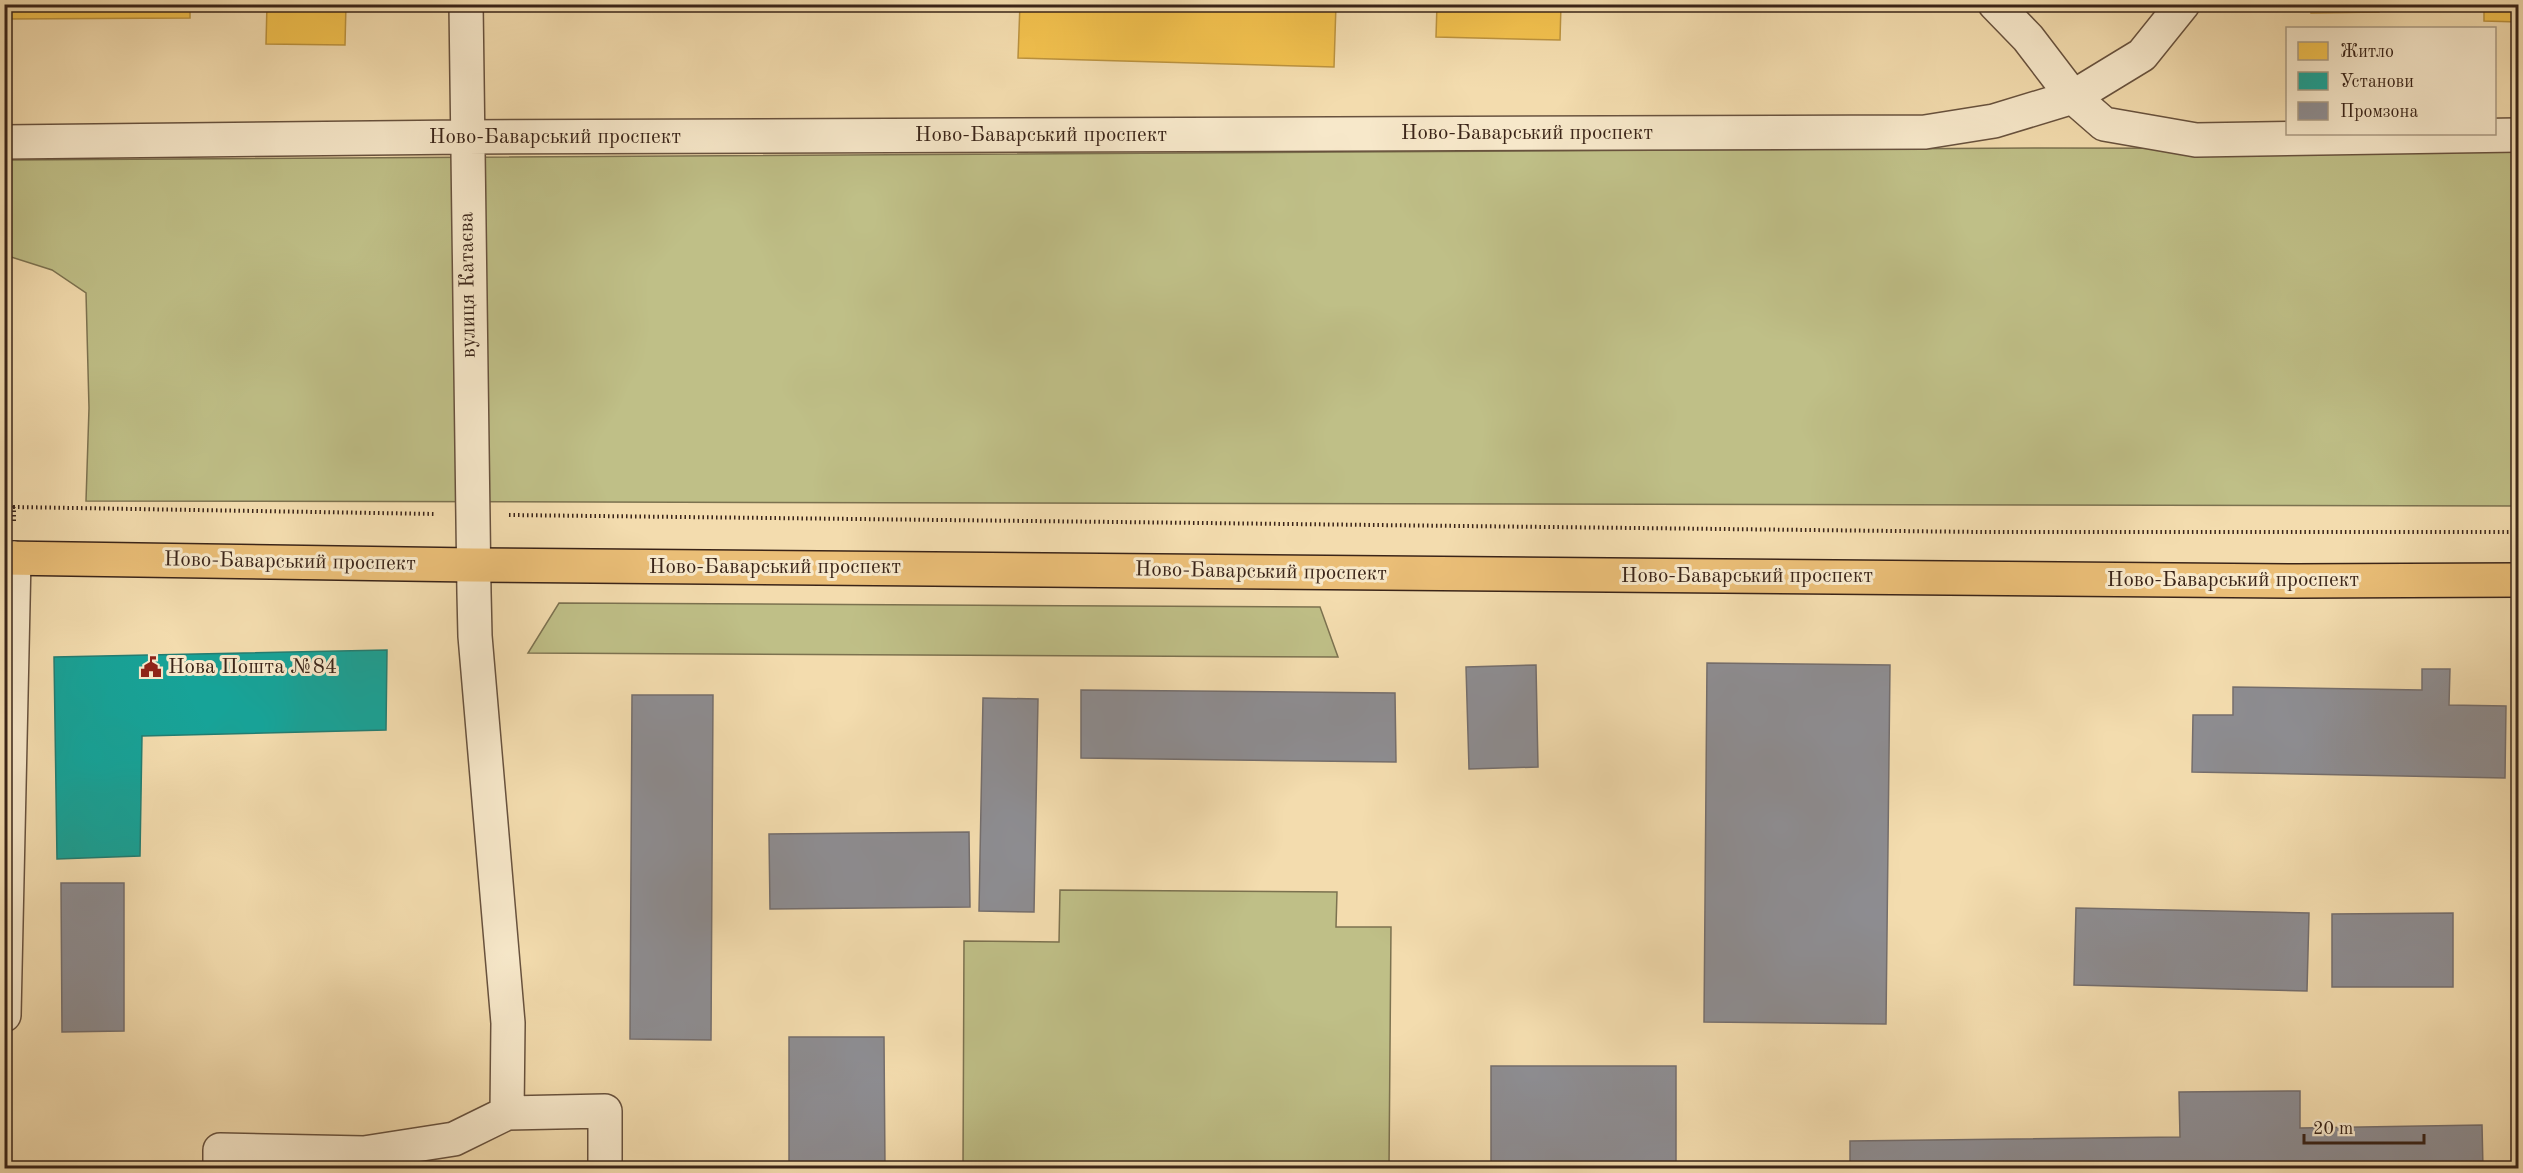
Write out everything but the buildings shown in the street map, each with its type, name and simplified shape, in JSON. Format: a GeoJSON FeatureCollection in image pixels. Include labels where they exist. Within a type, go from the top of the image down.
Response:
{"type":"FeatureCollection","features":[{"type":"Feature","properties":{"kind":"main road","name":"Ново-Баварський проспект"},"geometry":{"type":"LineString","coordinates":[[9,558],[473,565],[2296,581],[2518,580]]}},
{"type":"Feature","properties":{"kind":"street","name":"вулиця Катаєва"},"geometry":{"type":"LineString","coordinates":[[466,4],[471,515],[476,648],[508,1023],[507,1113]]}},
{"type":"Feature","properties":{"kind":"street"},"geometry":{"type":"LineString","coordinates":[[1995,4],[2028,38],[2073,97],[2104,124],[2196,140],[2518,135]]}},
{"type":"Feature","properties":{"kind":"street","name":"Ново-Баварський проспект"},"geometry":{"type":"LineString","coordinates":[[4,142],[466,137],[1925,132],[1994,121],[2073,97],[2142,55],[2183,4]]}},
{"type":"Feature","properties":{"kind":"street"},"geometry":{"type":"LineString","coordinates":[[4,1015],[9,558]]}},
{"type":"Feature","properties":{"kind":"street"},"geometry":{"type":"LineString","coordinates":[[220,1168],[220,1150],[364,1153],[454,1139],[507,1113],[605,1111],[604,1168]]}},
{"type":"Feature","properties":{"kind":"path"},"geometry":{"type":"LineString","coordinates":[[4,507],[471,515],[1982,532],[2518,532]]}},
{"type":"Feature","properties":{"kind":"path"},"geometry":{"type":"LineString","coordinates":[[9,558],[14,507]]}},
{"type":"Feature","properties":{"kind":"green space"},"geometry":{"type":"Polygon","coordinates":[[[2041,148],[2518,149],[2518,506],[86,501],[89,408],[86,293],[52,270],[11,257],[10,160],[2041,148]]]}},
{"type":"Feature","properties":{"kind":"green space"},"geometry":{"type":"Polygon","coordinates":[[[559,603],[1320,607],[1338,657],[528,653],[559,603]]]}},
{"type":"Feature","properties":{"kind":"green space"},"geometry":{"type":"Polygon","coordinates":[[[1060,890],[1337,892],[1336,927],[1391,927],[1389,1168],[963,1168],[964,941],[1059,942],[1060,890]]]}},
{"type":"Feature","properties":{"kind":"place","name":"Нова Пошта №84"},"geometry":{"type":"Point","coordinates":[151,667]}}]}
